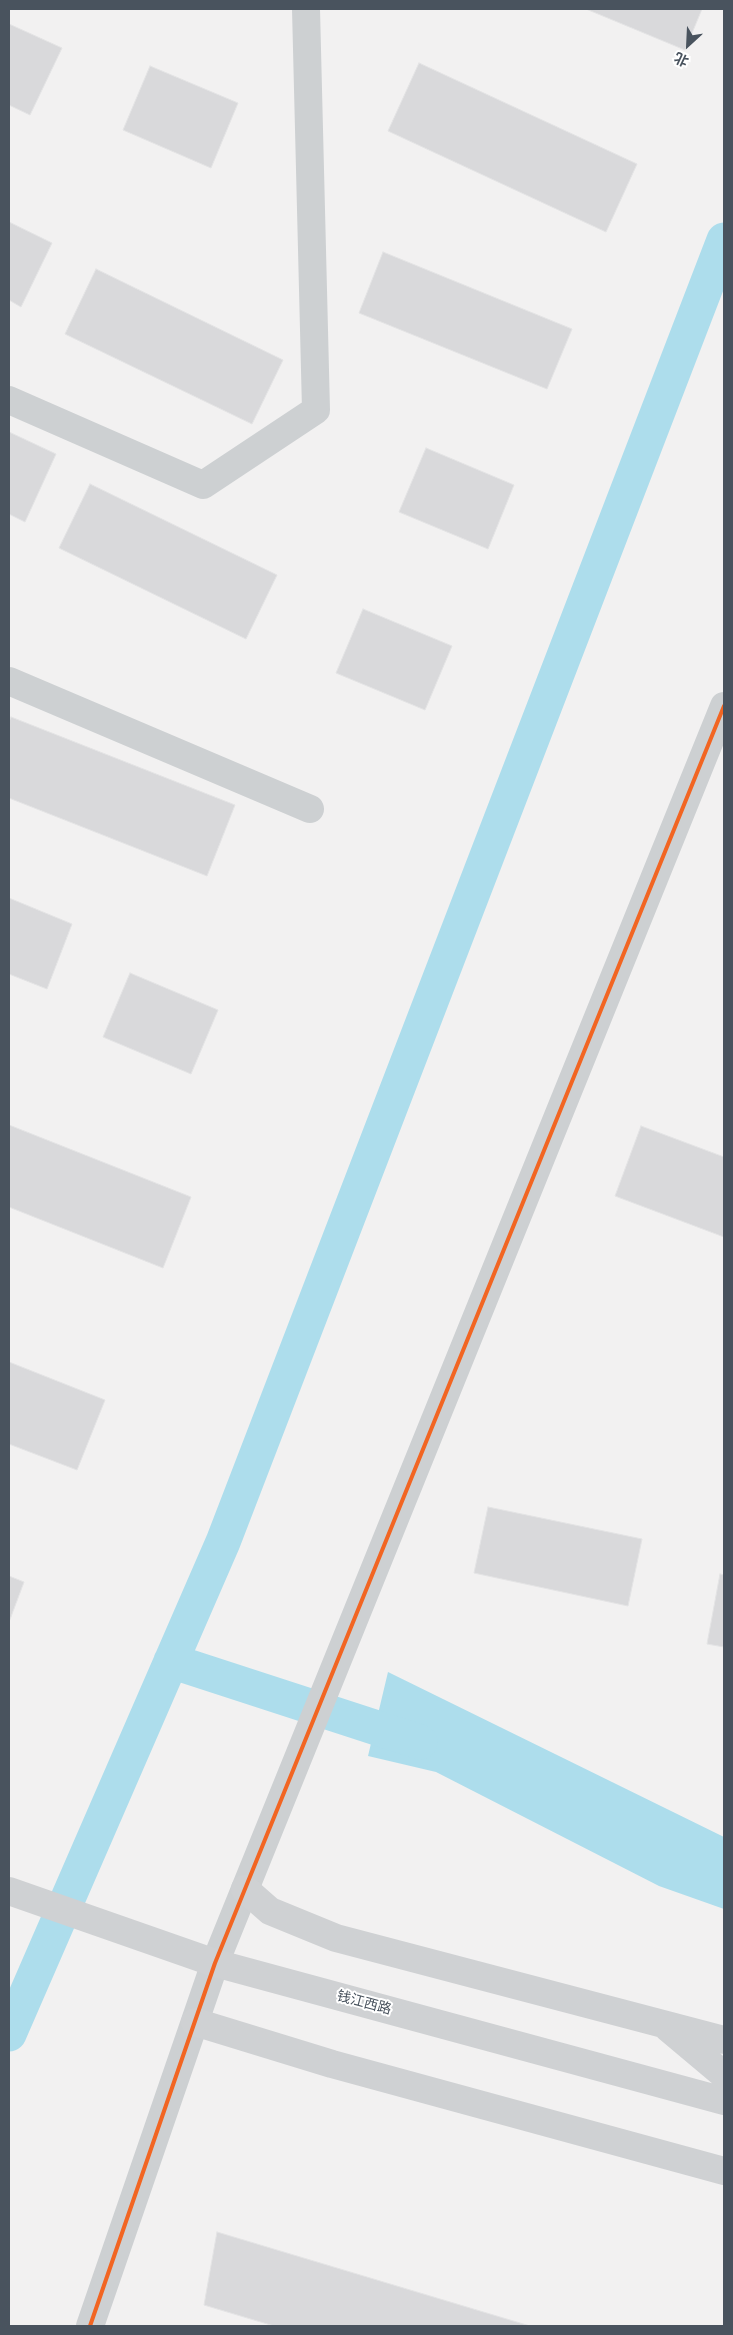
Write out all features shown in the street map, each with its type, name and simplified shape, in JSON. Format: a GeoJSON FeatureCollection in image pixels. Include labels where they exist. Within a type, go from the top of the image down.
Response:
{"type":"FeatureCollection","features":[{"type":"Feature","properties":{"kind":"main road"},"geometry":{"type":"LineString","coordinates":[[245,1889],[270,1911],[336,1938],[724,2040]]}},
{"type":"Feature","properties":{"kind":"main road","name":"钱江西路"},"geometry":{"type":"LineString","coordinates":[[9,1891],[216,1963],[724,2101]]}},
{"type":"Feature","properties":{"kind":"main road"},"geometry":{"type":"LineString","coordinates":[[195,2022],[332,2064],[724,2171]]}},
{"type":"Feature","properties":{"kind":"main road"},"geometry":{"type":"LineString","coordinates":[[665,2025],[724,2075]]}},
{"type":"Feature","properties":{"kind":"street"},"geometry":{"type":"LineString","coordinates":[[9,400],[203,485],[316,410],[306,9]]}},
{"type":"Feature","properties":{"kind":"street"},"geometry":{"type":"LineString","coordinates":[[9,681],[310,808]]}},
{"type":"Feature","properties":{"kind":"street"},"geometry":{"type":"LineString","coordinates":[[90,2326],[216,1963],[724,706]]}},
{"type":"Feature","properties":{"kind":"water"},"geometry":{"type":"Polygon","coordinates":[[[388,1672],[724,1837],[724,1909],[659,1886],[436,1772],[368,1756],[388,1672]]]}},
{"type":"Feature","properties":{"kind":"building"},"geometry":{"type":"Polygon","coordinates":[[[586,9],[702,9],[685,50],[586,9]]]}},
{"type":"Feature","properties":{"kind":"building"},"geometry":{"type":"Polygon","coordinates":[[[9,24],[62,48],[30,115],[9,105],[9,24]]]}},
{"type":"Feature","properties":{"kind":"building"},"geometry":{"type":"Polygon","coordinates":[[[419,63],[637,164],[606,232],[388,131],[419,63]]]}},
{"type":"Feature","properties":{"kind":"building"},"geometry":{"type":"Polygon","coordinates":[[[150,66],[238,103],[211,168],[123,130],[150,66]]]}},
{"type":"Feature","properties":{"kind":"building"},"geometry":{"type":"Polygon","coordinates":[[[9,222],[52,243],[21,307],[9,300],[9,222]]]}},
{"type":"Feature","properties":{"kind":"building"},"geometry":{"type":"Polygon","coordinates":[[[383,252],[572,329],[547,389],[359,313],[383,252]]]}},
{"type":"Feature","properties":{"kind":"building"},"geometry":{"type":"Polygon","coordinates":[[[96,269],[283,360],[252,424],[65,334],[96,269]]]}},
{"type":"Feature","properties":{"kind":"building"},"geometry":{"type":"Polygon","coordinates":[[[9,432],[56,454],[25,522],[9,514],[9,432]]]}},
{"type":"Feature","properties":{"kind":"building"},"geometry":{"type":"Polygon","coordinates":[[[426,448],[514,485],[488,549],[399,512],[426,448]]]}},
{"type":"Feature","properties":{"kind":"building"},"geometry":{"type":"Polygon","coordinates":[[[90,484],[277,575],[246,639],[59,548],[90,484]]]}},
{"type":"Feature","properties":{"kind":"building"},"geometry":{"type":"Polygon","coordinates":[[[363,609],[452,646],[425,710],[336,673],[363,609]]]}},
{"type":"Feature","properties":{"kind":"building"},"geometry":{"type":"Polygon","coordinates":[[[11,717],[235,805],[207,876],[9,798],[9,722],[11,717]]]}},
{"type":"Feature","properties":{"kind":"building"},"geometry":{"type":"Polygon","coordinates":[[[9,898],[72,924],[47,989],[9,974],[9,898]]]}},
{"type":"Feature","properties":{"kind":"building"},"geometry":{"type":"Polygon","coordinates":[[[130,973],[218,1010],[191,1074],[103,1037],[130,973]]]}},
{"type":"Feature","properties":{"kind":"building"},"geometry":{"type":"Polygon","coordinates":[[[9,1125],[191,1197],[163,1268],[9,1207],[9,1125]]]}},
{"type":"Feature","properties":{"kind":"building"},"geometry":{"type":"Polygon","coordinates":[[[641,1126],[724,1157],[724,1237],[615,1196],[641,1126]]]}},
{"type":"Feature","properties":{"kind":"building"},"geometry":{"type":"Polygon","coordinates":[[[9,1362],[105,1400],[77,1470],[9,1444],[9,1362]]]}},
{"type":"Feature","properties":{"kind":"building"},"geometry":{"type":"Polygon","coordinates":[[[488,1507],[642,1539],[628,1606],[474,1573],[488,1507]]]}},
{"type":"Feature","properties":{"kind":"building"},"geometry":{"type":"Polygon","coordinates":[[[720,1574],[724,1575],[724,1647],[707,1644],[720,1574]]]}},
{"type":"Feature","properties":{"kind":"building"},"geometry":{"type":"Polygon","coordinates":[[[9,1576],[24,1582],[9,1622],[9,1576]]]}},
{"type":"Feature","properties":{"kind":"building"},"geometry":{"type":"Polygon","coordinates":[[[217,2232],[530,2326],[274,2326],[204,2305],[217,2232]]]}},
{"type":"Feature","properties":{"kind":"waterway"},"geometry":{"type":"LineString","coordinates":[[9,2034],[223,1542],[724,240]]}},
{"type":"Feature","properties":{"kind":"waterway"},"geometry":{"type":"LineString","coordinates":[[171,1661],[420,1742]]}},
{"type":"Feature","properties":{"kind":"transit line"},"geometry":{"type":"LineString","coordinates":[[90,2326],[215,1963],[724,706]]}}]}
